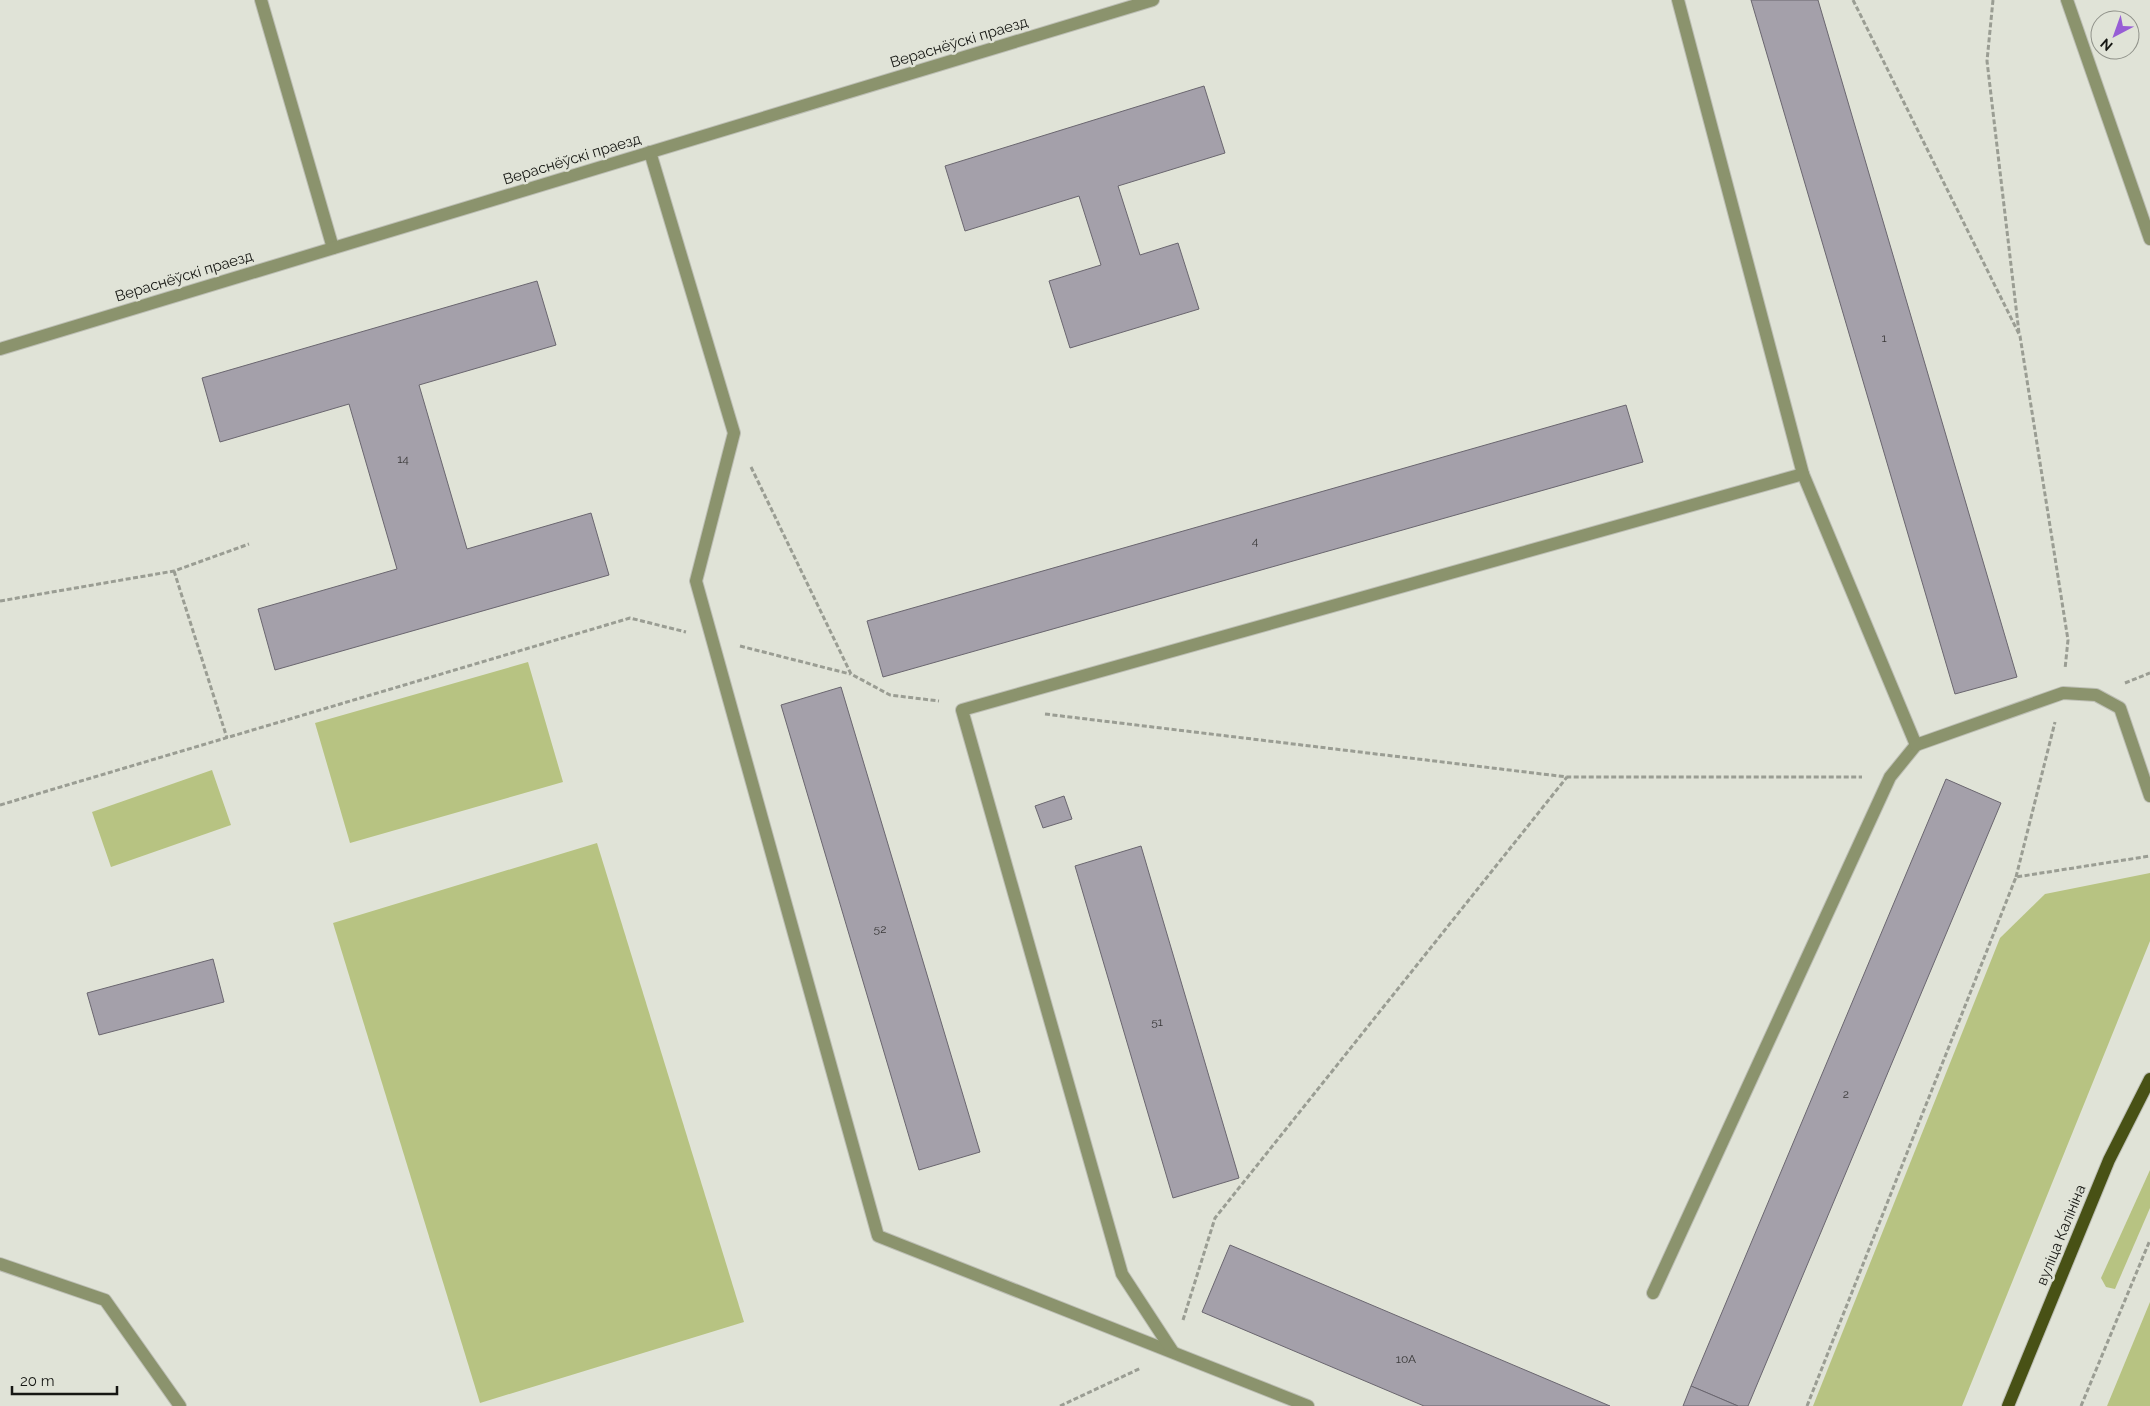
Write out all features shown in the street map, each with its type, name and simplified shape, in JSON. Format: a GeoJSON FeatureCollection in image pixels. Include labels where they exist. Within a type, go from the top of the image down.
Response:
{"type":"FeatureCollection","features":[{"type":"Feature","properties":{"kind":"main road","name":"вуліца Калініна"},"geometry":{"type":"LineString","coordinates":[[2008,1406],[2109,1160],[2150,1079]]}},
{"type":"Feature","properties":{"kind":"street"},"geometry":{"type":"LineString","coordinates":[[261,0],[333,248]]}},
{"type":"Feature","properties":{"kind":"street","name":"Вераснёўскі праезд"},"geometry":{"type":"LineString","coordinates":[[0,349],[1153,0]]}},
{"type":"Feature","properties":{"kind":"street"},"geometry":{"type":"LineString","coordinates":[[1678,0],[1804,474],[1916,745]]}},
{"type":"Feature","properties":{"kind":"street"},"geometry":{"type":"LineString","coordinates":[[2067,0],[2150,239]]}},
{"type":"Feature","properties":{"kind":"street"},"geometry":{"type":"LineString","coordinates":[[650,152],[734,433],[696,581],[878,1236],[1308,1406]]}},
{"type":"Feature","properties":{"kind":"street"},"geometry":{"type":"LineString","coordinates":[[1173,1352],[1122,1274],[962,710],[1804,474]]}},
{"type":"Feature","properties":{"kind":"street"},"geometry":{"type":"LineString","coordinates":[[1654,1293],[1890,777],[1916,745],[2062,693],[2096,694],[2120,708],[2150,796]]}},
{"type":"Feature","properties":{"kind":"street"},"geometry":{"type":"LineString","coordinates":[[0,1264],[105,1300],[180,1406]]}},
{"type":"Feature","properties":{"kind":"path"},"geometry":{"type":"LineString","coordinates":[[1853,0],[2020,336]]}},
{"type":"Feature","properties":{"kind":"path"},"geometry":{"type":"LineString","coordinates":[[1807,1406],[2016,877],[2062,693],[2068,640],[2020,336],[1987,61],[1994,0]]}},
{"type":"Feature","properties":{"kind":"path"},"geometry":{"type":"LineString","coordinates":[[734,433],[851,674]]}},
{"type":"Feature","properties":{"kind":"path"},"geometry":{"type":"LineString","coordinates":[[0,601],[174,571],[249,544]]}},
{"type":"Feature","properties":{"kind":"path"},"geometry":{"type":"LineString","coordinates":[[174,571],[227,738]]}},
{"type":"Feature","properties":{"kind":"path"},"geometry":{"type":"LineString","coordinates":[[0,805],[630,618],[851,674],[890,695],[977,706]]}},
{"type":"Feature","properties":{"kind":"path"},"geometry":{"type":"LineString","coordinates":[[1036,713],[1567,777],[1890,777]]}},
{"type":"Feature","properties":{"kind":"path"},"geometry":{"type":"LineString","coordinates":[[1060,1406],[1173,1352],[1215,1218],[1567,777]]}},
{"type":"Feature","properties":{"kind":"path"},"geometry":{"type":"LineString","coordinates":[[2016,877],[2150,856]]}},
{"type":"Feature","properties":{"kind":"path"},"geometry":{"type":"LineString","coordinates":[[2081,1406],[2150,1240]]}},
{"type":"Feature","properties":{"kind":"green space"},"geometry":{"type":"Polygon","coordinates":[[[528,662],[563,782],[350,843],[315,723],[528,662]]]}},
{"type":"Feature","properties":{"kind":"green space"},"geometry":{"type":"Polygon","coordinates":[[[212,770],[231,825],[111,867],[92,812],[212,770]]]}},
{"type":"Feature","properties":{"kind":"green space"},"geometry":{"type":"Polygon","coordinates":[[[597,843],[744,1322],[480,1403],[333,923],[597,843]]]}},
{"type":"Feature","properties":{"kind":"green space"},"geometry":{"type":"Polygon","coordinates":[[[2150,873],[2150,941],[1962,1406],[1813,1406],[2000,938],[2045,894],[2150,873]]]}},
{"type":"Feature","properties":{"kind":"green space"},"geometry":{"type":"Polygon","coordinates":[[[2150,1170],[2150,1208],[2115,1289],[2106,1287],[2101,1278],[2150,1170]]]}},
{"type":"Feature","properties":{"kind":"green space"},"geometry":{"type":"Polygon","coordinates":[[[2150,1302],[2150,1406],[2107,1406],[2150,1302]]]}},
{"type":"Feature","properties":{"kind":"building"},"geometry":{"type":"Polygon","coordinates":[[[1751,0],[1818,0],[2017,677],[1955,694],[1751,0]]]}},
{"type":"Feature","properties":{"kind":"building"},"geometry":{"type":"Polygon","coordinates":[[[1204,86],[1225,153],[1118,186],[1140,255],[1178,243],[1199,309],[1070,348],[1049,281],[1101,265],[1079,196],[965,231],[945,166],[1204,86]]]}},
{"type":"Feature","properties":{"kind":"building"},"geometry":{"type":"Polygon","coordinates":[[[537,281],[556,345],[419,385],[467,549],[591,513],[609,575],[275,670],[258,609],[397,569],[349,404],[220,442],[202,378],[537,281]]]}},
{"type":"Feature","properties":{"kind":"building"},"geometry":{"type":"Polygon","coordinates":[[[1626,405],[1643,462],[883,677],[867,621],[1626,405]]]}},
{"type":"Feature","properties":{"kind":"building"},"geometry":{"type":"Polygon","coordinates":[[[841,687],[980,1152],[919,1170],[781,705],[841,687]]]}},
{"type":"Feature","properties":{"kind":"building"},"geometry":{"type":"Polygon","coordinates":[[[1946,779],[2001,803],[1748,1406],[1738,1406],[1691,1386],[1946,779]]]}},
{"type":"Feature","properties":{"kind":"building"},"geometry":{"type":"Polygon","coordinates":[[[1064,796],[1072,819],[1043,828],[1035,806],[1064,796]]]}},
{"type":"Feature","properties":{"kind":"building"},"geometry":{"type":"Polygon","coordinates":[[[1141,846],[1239,1178],[1173,1198],[1075,866],[1141,846]]]}},
{"type":"Feature","properties":{"kind":"building"},"geometry":{"type":"Polygon","coordinates":[[[213,959],[224,1002],[99,1035],[87,993],[213,959]]]}},
{"type":"Feature","properties":{"kind":"building"},"geometry":{"type":"Polygon","coordinates":[[[1230,1245],[1610,1406],[1424,1406],[1202,1312],[1230,1245]]]}},
{"type":"Feature","properties":{"kind":"building"},"geometry":{"type":"Polygon","coordinates":[[[1691,1386],[1738,1406],[1683,1406],[1691,1386]]]}}]}
